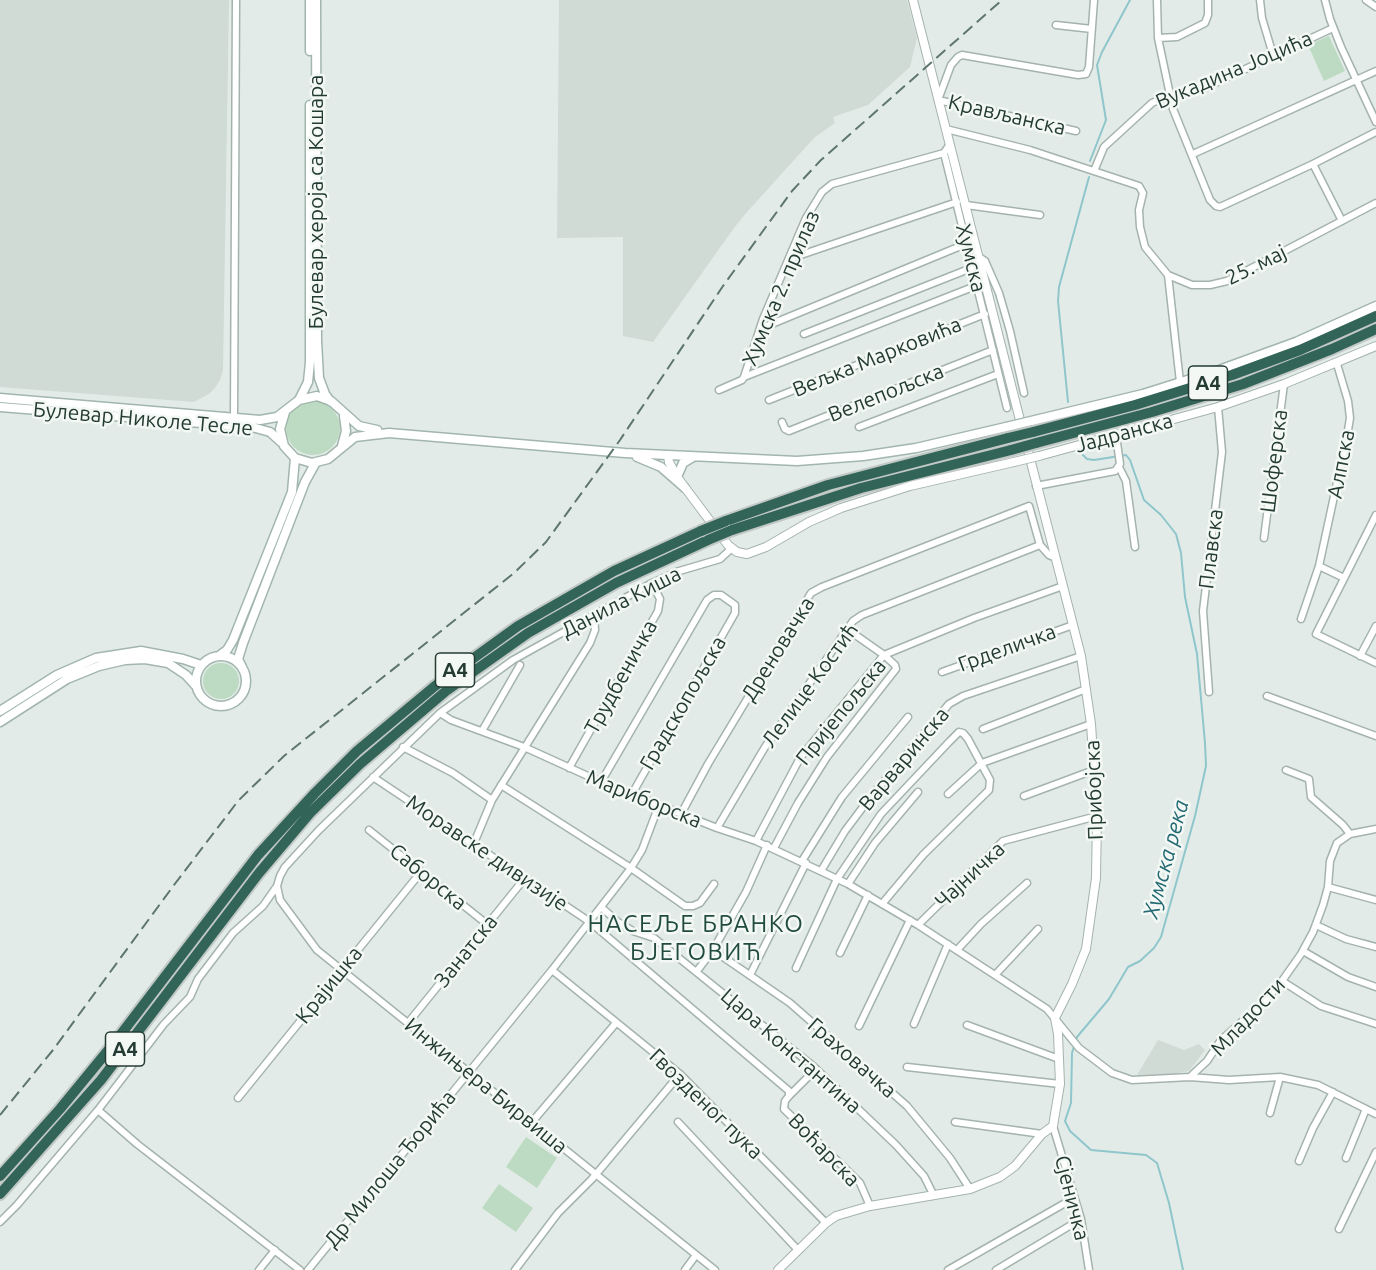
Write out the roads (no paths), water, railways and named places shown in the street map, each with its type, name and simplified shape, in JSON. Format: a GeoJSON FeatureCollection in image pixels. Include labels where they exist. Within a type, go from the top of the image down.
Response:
{"type":"FeatureCollection","features":[{"type":"Feature","properties":{"kind":"highway","name":"A4"},"geometry":{"type":"LineString","coordinates":[[0,1176],[53,1118],[104,1056],[223,899],[360,764],[410,720],[462,679],[512,644],[573,606],[705,535],[785,499],[1032,426],[1135,405],[1232,375],[1300,350],[1376,316]]}},
{"type":"Feature","properties":{"kind":"highway","name":"A4"},"geometry":{"type":"LineString","coordinates":[[729,525],[1152,412],[1233,387],[1296,364],[1376,329]]}},
{"type":"Feature","properties":{"kind":"highway","name":"A4"},"geometry":{"type":"LineString","coordinates":[[4,1190],[100,1080],[233,906],[254,869]]}},
{"type":"Feature","properties":{"kind":"main road","name":"Булевар хероја са Кошара"},"geometry":{"type":"LineString","coordinates":[[299,400],[308,382],[310,362],[310,0]]}},
{"type":"Feature","properties":{"kind":"main road","name":"Булевар хероја са Кошара"},"geometry":{"type":"LineString","coordinates":[[316,0],[317,341],[319,378],[325,394],[331,401]]}},
{"type":"Feature","properties":{"kind":"main road"},"geometry":{"type":"LineString","coordinates":[[1032,426],[1180,382],[1296,342],[1376,306]]}},
{"type":"Feature","properties":{"kind":"main road"},"geometry":{"type":"LineString","coordinates":[[389,433],[360,435],[328,459],[304,462],[295,458],[282,442],[280,426],[285,412],[299,400],[313,396],[331,401],[359,426],[389,433],[668,456],[797,461],[842,458],[1007,433]]}},
{"type":"Feature","properties":{"kind":"main road","name":"Булевар Николе Тесле"},"geometry":{"type":"LineString","coordinates":[[0,398],[234,418],[267,419],[285,412]]}},
{"type":"Feature","properties":{"kind":"main road","name":"Булевар Николе Тесле"},"geometry":{"type":"LineString","coordinates":[[0,407],[252,427],[270,432],[282,442]]}},
{"type":"Feature","properties":{"kind":"main road"},"geometry":{"type":"LineString","coordinates":[[339,450],[346,435],[346,422],[342,412]]}},
{"type":"Feature","properties":{"kind":"main road"},"geometry":{"type":"LineString","coordinates":[[625,453],[661,467],[685,488]]}},
{"type":"Feature","properties":{"kind":"main road"},"geometry":{"type":"LineString","coordinates":[[677,477],[683,463],[694,457]]}},
{"type":"Feature","properties":{"kind":"main road"},"geometry":{"type":"LineString","coordinates":[[219,656],[227,650],[233,640],[292,492],[295,458]]}},
{"type":"Feature","properties":{"kind":"main road"},"geometry":{"type":"LineString","coordinates":[[0,722],[67,679],[99,666],[125,660],[145,659],[168,663],[186,675],[208,704],[219,707],[230,705],[239,698],[245,688],[246,677],[238,659],[243,643],[305,481],[316,462]]}},
{"type":"Feature","properties":{"kind":"main road"},"geometry":{"type":"LineString","coordinates":[[0,711],[57,675],[96,658],[141,651],[183,658],[201,665]]}},
{"type":"Feature","properties":{"kind":"main road"},"geometry":{"type":"LineString","coordinates":[[196,686],[196,675],[201,665],[212,657],[232,659],[242,667]]}},
{"type":"Feature","properties":{"kind":"street"},"geometry":{"type":"LineString","coordinates":[[234,418],[236,0]]}},
{"type":"Feature","properties":{"kind":"street","name":"Хумска"},"geometry":{"type":"LineString","coordinates":[[913,0],[930,64],[930,75],[966,205],[1036,486]]}},
{"type":"Feature","properties":{"kind":"street"},"geometry":{"type":"LineString","coordinates":[[938,100],[951,65],[962,55],[1078,75],[1086,74],[1089,67],[1094,0]]}},
{"type":"Feature","properties":{"kind":"street"},"geometry":{"type":"LineString","coordinates":[[1157,0],[1158,38],[1173,108],[1212,203],[1220,207],[1376,132]]}},
{"type":"Feature","properties":{"kind":"street"},"geometry":{"type":"LineString","coordinates":[[1158,38],[1177,37],[1205,23],[1208,15],[1208,0]]}},
{"type":"Feature","properties":{"kind":"street"},"geometry":{"type":"LineString","coordinates":[[1260,0],[1262,18],[1273,55]]}},
{"type":"Feature","properties":{"kind":"street"},"geometry":{"type":"LineString","coordinates":[[1325,0],[1333,28],[1376,122]]}},
{"type":"Feature","properties":{"kind":"street"},"geometry":{"type":"LineString","coordinates":[[1366,0],[1376,7]]}},
{"type":"Feature","properties":{"kind":"street"},"geometry":{"type":"LineString","coordinates":[[1056,26],[1092,29]]}},
{"type":"Feature","properties":{"kind":"street","name":"Вукадина Јоцића"},"geometry":{"type":"LineString","coordinates":[[1094,171],[1100,153],[1144,108],[1170,95],[1207,87],[1333,28]]}},
{"type":"Feature","properties":{"kind":"street"},"geometry":{"type":"LineString","coordinates":[[1193,154],[1376,71]]}},
{"type":"Feature","properties":{"kind":"street","name":"Крављанска"},"geometry":{"type":"LineString","coordinates":[[938,100],[1076,131]]}},
{"type":"Feature","properties":{"kind":"street"},"geometry":{"type":"LineString","coordinates":[[946,129],[1030,150],[1094,171]]}},
{"type":"Feature","properties":{"kind":"street"},"geometry":{"type":"LineString","coordinates":[[944,153],[950,144]]}},
{"type":"Feature","properties":{"kind":"street","name":"Хумска"},"geometry":{"type":"LineString","coordinates":[[944,153],[1007,408]]}},
{"type":"Feature","properties":{"kind":"street","name":"Хумска 2. прилаз"},"geometry":{"type":"LineString","coordinates":[[719,390],[744,377],[762,328],[763,319],[806,218],[822,192],[832,184],[944,153]]}},
{"type":"Feature","properties":{"kind":"street"},"geometry":{"type":"LineString","coordinates":[[1313,164],[1342,221]]}},
{"type":"Feature","properties":{"kind":"street","name":"25. мај"},"geometry":{"type":"LineString","coordinates":[[1094,171],[1132,182],[1142,189],[1140,219],[1145,247],[1168,275],[1180,282],[1192,285],[1218,284],[1376,203]]}},
{"type":"Feature","properties":{"kind":"street"},"geometry":{"type":"LineString","coordinates":[[789,259],[957,201]]}},
{"type":"Feature","properties":{"kind":"street"},"geometry":{"type":"LineString","coordinates":[[966,205],[1040,215]]}},
{"type":"Feature","properties":{"kind":"street"},"geometry":{"type":"LineString","coordinates":[[762,328],[968,243]]}},
{"type":"Feature","properties":{"kind":"street","name":"Хумска"},"geometry":{"type":"LineString","coordinates":[[979,257],[986,261],[999,293],[1024,393]]}},
{"type":"Feature","properties":{"kind":"street"},"geometry":{"type":"LineString","coordinates":[[804,334],[974,267]]}},
{"type":"Feature","properties":{"kind":"street"},"geometry":{"type":"LineString","coordinates":[[1168,275],[1180,382]]}},
{"type":"Feature","properties":{"kind":"street"},"geometry":{"type":"LineString","coordinates":[[744,377],[978,285]]}},
{"type":"Feature","properties":{"kind":"street","name":"Вељка Марковића"},"geometry":{"type":"LineString","coordinates":[[770,400],[985,314]]}},
{"type":"Feature","properties":{"kind":"street","name":"Јадранска"},"geometry":{"type":"LineString","coordinates":[[732,548],[742,553],[754,552],[809,522],[841,508],[910,486],[1039,456],[1218,407],[1337,364],[1376,346]]}},
{"type":"Feature","properties":{"kind":"street","name":"Велепољска"},"geometry":{"type":"LineString","coordinates":[[782,422],[785,429],[789,431],[993,350]]}},
{"type":"Feature","properties":{"kind":"street","name":"Алпска"},"geometry":{"type":"LineString","coordinates":[[1301,620],[1319,566],[1350,418],[1348,401],[1337,364]]}},
{"type":"Feature","properties":{"kind":"street"},"geometry":{"type":"LineString","coordinates":[[859,426],[998,374]]}},
{"type":"Feature","properties":{"kind":"street","name":"Шоферска"},"geometry":{"type":"LineString","coordinates":[[1264,538],[1284,384]]}},
{"type":"Feature","properties":{"kind":"street","name":"Плавска"},"geometry":{"type":"LineString","coordinates":[[1209,692],[1203,611],[1222,452],[1218,407]]}},
{"type":"Feature","properties":{"kind":"street"},"geometry":{"type":"LineString","coordinates":[[1116,436],[1120,463],[1126,481],[1135,547]]}},
{"type":"Feature","properties":{"kind":"street"},"geometry":{"type":"LineString","coordinates":[[668,456],[677,477],[732,548]]}},
{"type":"Feature","properties":{"kind":"street"},"geometry":{"type":"LineString","coordinates":[[1036,486],[1111,472],[1120,463]]}},
{"type":"Feature","properties":{"kind":"street","name":"Прибојска"},"geometry":{"type":"LineString","coordinates":[[1036,486],[1081,656],[1091,724],[1097,816],[1096,878],[1086,948],[1055,1018]]}},
{"type":"Feature","properties":{"kind":"street","name":"Дреновачка"},"geometry":{"type":"LineString","coordinates":[[681,814],[708,764],[812,593],[822,586],[1029,506],[1040,545]]}},
{"type":"Feature","properties":{"kind":"street"},"geometry":{"type":"LineString","coordinates":[[1376,515],[1316,634],[1376,663]]}},
{"type":"Feature","properties":{"kind":"street"},"geometry":{"type":"LineString","coordinates":[[1040,545],[1049,555],[1056,558]]}},
{"type":"Feature","properties":{"kind":"street","name":"Лелице Костић"},"geometry":{"type":"LineString","coordinates":[[717,828],[765,747],[853,621],[862,615],[1040,545]]}},
{"type":"Feature","properties":{"kind":"street","name":"Данила Киша"},"geometry":{"type":"LineString","coordinates":[[0,1221],[17,1205],[98,1110],[164,1024],[190,997],[198,979],[233,933],[263,906],[277,885],[285,867],[403,747],[440,713],[513,660],[652,583],[676,572],[720,559],[732,548]]}},
{"type":"Feature","properties":{"kind":"street"},"geometry":{"type":"LineString","coordinates":[[1319,566],[1344,578]]}},
{"type":"Feature","properties":{"kind":"street","name":"Трудбеничка"},"geometry":{"type":"LineString","coordinates":[[569,768],[658,611],[660,601],[652,583]]}},
{"type":"Feature","properties":{"kind":"street","name":"Пријепољска"},"geometry":{"type":"LineString","coordinates":[[756,841],[800,758],[884,655],[1063,586]]}},
{"type":"Feature","properties":{"kind":"street","name":"Градскопољска"},"geometry":{"type":"LineString","coordinates":[[601,782],[709,598],[717,594],[725,597],[735,604],[735,613],[632,794]]}},
{"type":"Feature","properties":{"kind":"street"},"geometry":{"type":"LineString","coordinates":[[474,843],[501,784],[590,644],[596,630],[594,614]]}},
{"type":"Feature","properties":{"kind":"street","name":"Грделичка"},"geometry":{"type":"LineString","coordinates":[[942,672],[1073,625]]}},
{"type":"Feature","properties":{"kind":"street"},"geometry":{"type":"LineString","coordinates":[[1360,656],[1376,626]]}},
{"type":"Feature","properties":{"kind":"street"},"geometry":{"type":"LineString","coordinates":[[697,971],[712,950],[770,847],[827,757],[894,673],[895,665],[847,629]]}},
{"type":"Feature","properties":{"kind":"street","name":"Варваринска"},"geometry":{"type":"LineString","coordinates":[[821,871],[845,831],[950,704],[963,696],[1081,656]]}},
{"type":"Feature","properties":{"kind":"street"},"geometry":{"type":"LineString","coordinates":[[482,731],[520,665]]}},
{"type":"Feature","properties":{"kind":"street"},"geometry":{"type":"LineString","coordinates":[[982,729],[1086,689]]}},
{"type":"Feature","properties":{"kind":"street"},"geometry":{"type":"LineString","coordinates":[[1267,696],[1376,736]]}},
{"type":"Feature","properties":{"kind":"street","name":"Мариборска"},"geometry":{"type":"LineString","coordinates":[[440,713],[451,720],[524,747],[601,782],[756,841],[804,862],[848,884],[910,920],[1047,1009],[1055,1018]]}},
{"type":"Feature","properties":{"kind":"street"},"geometry":{"type":"LineString","coordinates":[[750,975],[804,862],[842,797],[908,717]]}},
{"type":"Feature","properties":{"kind":"street"},"geometry":{"type":"LineString","coordinates":[[948,795],[982,763],[1091,724]]}},
{"type":"Feature","properties":{"kind":"street"},"geometry":{"type":"LineString","coordinates":[[796,968],[837,879],[881,814],[959,732],[966,736],[982,763],[990,786],[989,790],[923,855],[882,904]]}},
{"type":"Feature","properties":{"kind":"street"},"geometry":{"type":"LineString","coordinates":[[403,747],[453,773],[492,800]]}},
{"type":"Feature","properties":{"kind":"street"},"geometry":{"type":"LineString","coordinates":[[1024,796],[1094,770]]}},
{"type":"Feature","properties":{"kind":"street"},"geometry":{"type":"LineString","coordinates":[[1286,770],[1309,779],[1311,797],[1350,834],[1376,829]]}},
{"type":"Feature","properties":{"kind":"street","name":"Моравске дивизије"},"geometry":{"type":"LineString","coordinates":[[373,777],[590,922],[789,1091],[789,1096]]}},
{"type":"Feature","properties":{"kind":"street"},"geometry":{"type":"LineString","coordinates":[[501,784],[631,868],[681,904],[689,907],[696,905],[702,901],[714,884]]}},
{"type":"Feature","properties":{"kind":"street"},"geometry":{"type":"LineString","coordinates":[[848,884],[875,843],[918,792]]}},
{"type":"Feature","properties":{"kind":"street","name":"Др Милоша Ђорића"},"geometry":{"type":"LineString","coordinates":[[308,1270],[552,970],[631,868],[642,850],[659,805]]}},
{"type":"Feature","properties":{"kind":"street","name":"Чајничка"},"geometry":{"type":"LineString","coordinates":[[918,926],[1003,841],[1097,816]]}},
{"type":"Feature","properties":{"kind":"street","name":"Саборска"},"geometry":{"type":"LineString","coordinates":[[369,830],[488,925]]}},
{"type":"Feature","properties":{"kind":"street","name":"Младости"},"geometry":{"type":"LineString","coordinates":[[1190,1077],[1207,1060],[1221,1040],[1264,1002],[1303,951],[1316,925],[1328,887],[1332,855],[1337,843],[1350,834]]}},
{"type":"Feature","properties":{"kind":"street","name":"Крајишка"},"geometry":{"type":"LineString","coordinates":[[238,1098],[421,872]]}},
{"type":"Feature","properties":{"kind":"street","name":"Занатска"},"geometry":{"type":"LineString","coordinates":[[408,1023],[525,878]]}},
{"type":"Feature","properties":{"kind":"street"},"geometry":{"type":"LineString","coordinates":[[957,950],[981,924],[1027,883]]}},
{"type":"Feature","properties":{"kind":"street","name":"Инжињера Бирвиша"},"geometry":{"type":"LineString","coordinates":[[277,885],[280,900],[317,950],[715,1270]]}},
{"type":"Feature","properties":{"kind":"street"},"geometry":{"type":"LineString","coordinates":[[1328,887],[1376,900]]}},
{"type":"Feature","properties":{"kind":"street"},"geometry":{"type":"LineString","coordinates":[[840,953],[868,895]]}},
{"type":"Feature","properties":{"kind":"street","name":"Цара Константина"},"geometry":{"type":"LineString","coordinates":[[601,907],[633,931],[654,938],[816,1069],[896,1145],[924,1176],[933,1194]]}},
{"type":"Feature","properties":{"kind":"street"},"geometry":{"type":"LineString","coordinates":[[860,1026],[910,920]]}},
{"type":"Feature","properties":{"kind":"street"},"geometry":{"type":"LineString","coordinates":[[1316,925],[1346,939],[1376,947]]}},
{"type":"Feature","properties":{"kind":"street"},"geometry":{"type":"LineString","coordinates":[[995,975],[1038,929]]}},
{"type":"Feature","properties":{"kind":"street"},"geometry":{"type":"LineString","coordinates":[[914,1024],[948,944]]}},
{"type":"Feature","properties":{"kind":"street","name":"Граховачка"},"geometry":{"type":"LineString","coordinates":[[712,950],[790,1004],[907,1106],[950,1158],[970,1189]]}},
{"type":"Feature","properties":{"kind":"street"},"geometry":{"type":"LineString","coordinates":[[1303,951],[1348,977],[1376,987]]}},
{"type":"Feature","properties":{"kind":"street","name":"Гвозденог пука"},"geometry":{"type":"LineString","coordinates":[[552,970],[680,1074],[826,1223]]}},
{"type":"Feature","properties":{"kind":"street"},"geometry":{"type":"LineString","coordinates":[[1282,981],[1321,1006],[1376,1024]]}},
{"type":"Feature","properties":{"kind":"street"},"geometry":{"type":"LineString","coordinates":[[1055,1018],[1079,1048],[1112,1072],[1132,1080],[1190,1077],[1229,1080],[1280,1077],[1318,1085],[1376,1114]]}},
{"type":"Feature","properties":{"kind":"street"},"geometry":{"type":"LineString","coordinates":[[778,1270],[826,1223],[846,1212],[933,1194],[970,1189],[1000,1177],[1015,1166],[1042,1134],[1053,1126],[1060,1084],[1055,1018]]}},
{"type":"Feature","properties":{"kind":"street"},"geometry":{"type":"LineString","coordinates":[[532,1122],[616,1023]]}},
{"type":"Feature","properties":{"kind":"street"},"geometry":{"type":"LineString","coordinates":[[967,1025],[1059,1059]]}},
{"type":"Feature","properties":{"kind":"street"},"geometry":{"type":"LineString","coordinates":[[907,1066],[1060,1084]]}},
{"type":"Feature","properties":{"kind":"street","name":"Воћарска"},"geometry":{"type":"LineString","coordinates":[[816,1069],[789,1096],[785,1101],[784,1109],[860,1183],[870,1206]]}},
{"type":"Feature","properties":{"kind":"street"},"geometry":{"type":"LineString","coordinates":[[515,1270],[558,1213],[596,1174],[680,1074]]}},
{"type":"Feature","properties":{"kind":"street"},"geometry":{"type":"LineString","coordinates":[[1270,1113],[1280,1077]]}},
{"type":"Feature","properties":{"kind":"street"},"geometry":{"type":"LineString","coordinates":[[1299,1161],[1313,1128],[1333,1092]]}},
{"type":"Feature","properties":{"kind":"street"},"geometry":{"type":"LineString","coordinates":[[1346,1158],[1366,1109]]}},
{"type":"Feature","properties":{"kind":"street"},"geometry":{"type":"LineString","coordinates":[[98,1110],[137,1144],[298,1269]]}},
{"type":"Feature","properties":{"kind":"street"},"geometry":{"type":"LineString","coordinates":[[678,1122],[798,1250]]}},
{"type":"Feature","properties":{"kind":"street"},"geometry":{"type":"LineString","coordinates":[[956,1122],[1042,1134]]}},
{"type":"Feature","properties":{"kind":"street","name":"Сјеничка"},"geometry":{"type":"LineString","coordinates":[[1053,1126],[1081,1220],[1089,1270]]}},
{"type":"Feature","properties":{"kind":"street"},"geometry":{"type":"LineString","coordinates":[[1339,1229],[1376,1152]]}},
{"type":"Feature","properties":{"kind":"street"},"geometry":{"type":"LineString","coordinates":[[948,1270],[1074,1198]]}},
{"type":"Feature","properties":{"kind":"street"},"geometry":{"type":"LineString","coordinates":[[996,1270],[1081,1220]]}},
{"type":"Feature","properties":{"kind":"street"},"geometry":{"type":"LineString","coordinates":[[259,1270],[275,1250]]}},
{"type":"Feature","properties":{"kind":"street"},"geometry":{"type":"LineString","coordinates":[[685,1270],[696,1255]]}},
{"type":"Feature","properties":{"kind":"waterway","name":"Хумска река"},"geometry":{"type":"LineString","coordinates":[[1090,161],[1106,120],[1097,65],[1130,0]]}},
{"type":"Feature","properties":{"kind":"waterway","name":"Хумска река"},"geometry":{"type":"LineString","coordinates":[[1068,402],[1058,301],[1059,287],[1089,177]]}},
{"type":"Feature","properties":{"kind":"waterway","name":"Хумска река"},"geometry":{"type":"LineString","coordinates":[[1081,453],[1087,459],[1094,460],[1126,455],[1130,460],[1144,500],[1161,515],[1176,534],[1181,553],[1185,597],[1197,654],[1206,766],[1195,816],[1161,937],[1154,948],[1140,961],[1128,967],[1109,999],[1077,1037],[1072,1053],[1071,1103],[1065,1121],[1070,1131],[1091,1150],[1146,1155],[1157,1163],[1169,1203],[1183,1270]]}},
{"type":"Feature","properties":{"kind":"railway"},"geometry":{"type":"LineString","coordinates":[[0,1115],[53,1050],[238,801],[284,756],[514,573],[546,542],[620,440],[723,286],[792,191],[821,160],[1002,0]]}},
{"type":"Feature","properties":{"kind":"district","name":"НАСЕЉЕ БРАНКО БЈЕГОВИЋ"},"geometry":{"type":"Point","coordinates":[696,938]}}]}
